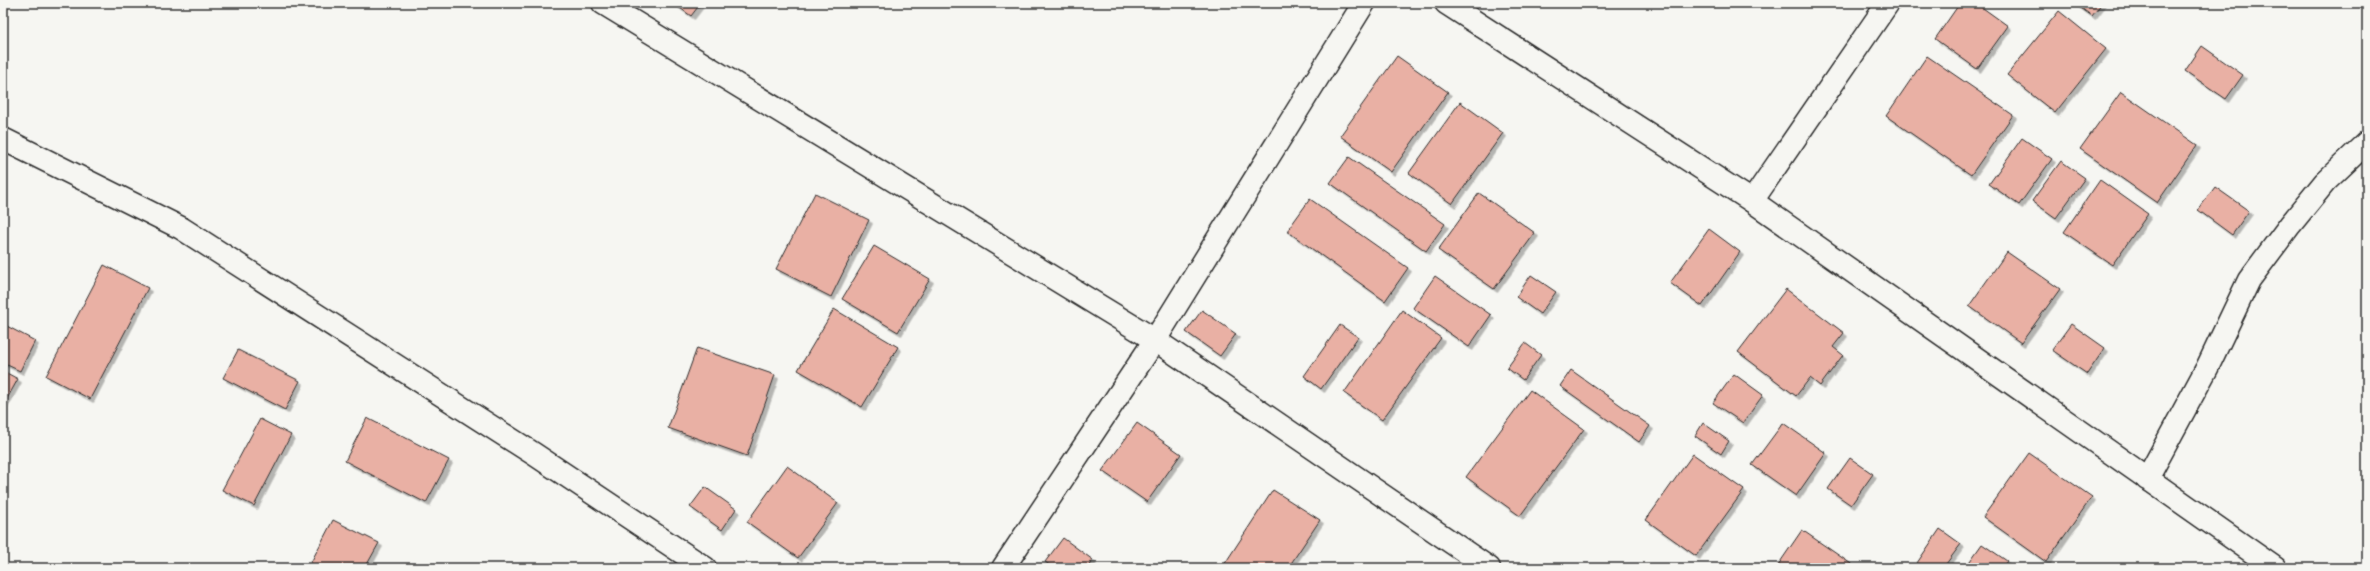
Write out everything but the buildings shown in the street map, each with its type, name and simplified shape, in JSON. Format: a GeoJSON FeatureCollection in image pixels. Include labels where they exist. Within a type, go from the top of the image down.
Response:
{"type":"FeatureCollection","features":[{"type":"Feature","properties":{"kind":"street"},"geometry":{"type":"LineString","coordinates":[[603,3],[1155,340],[1490,568]]}},
{"type":"Feature","properties":{"kind":"street"},"geometry":{"type":"LineString","coordinates":[[1003,568],[1155,340],[1364,3]]}},
{"type":"Feature","properties":{"kind":"street"},"geometry":{"type":"LineString","coordinates":[[1446,3],[1752,201],[2275,568]]}},
{"type":"Feature","properties":{"kind":"street"},"geometry":{"type":"LineString","coordinates":[[1752,201],[1888,3]]}},
{"type":"Feature","properties":{"kind":"street"},"geometry":{"type":"LineString","coordinates":[[3,138],[181,228],[527,450],[705,568]]}},
{"type":"Feature","properties":{"kind":"street"},"geometry":{"type":"LineString","coordinates":[[2147,479],[2207,368],[2249,280],[2290,225],[2326,182],[2367,142]]}}]}
